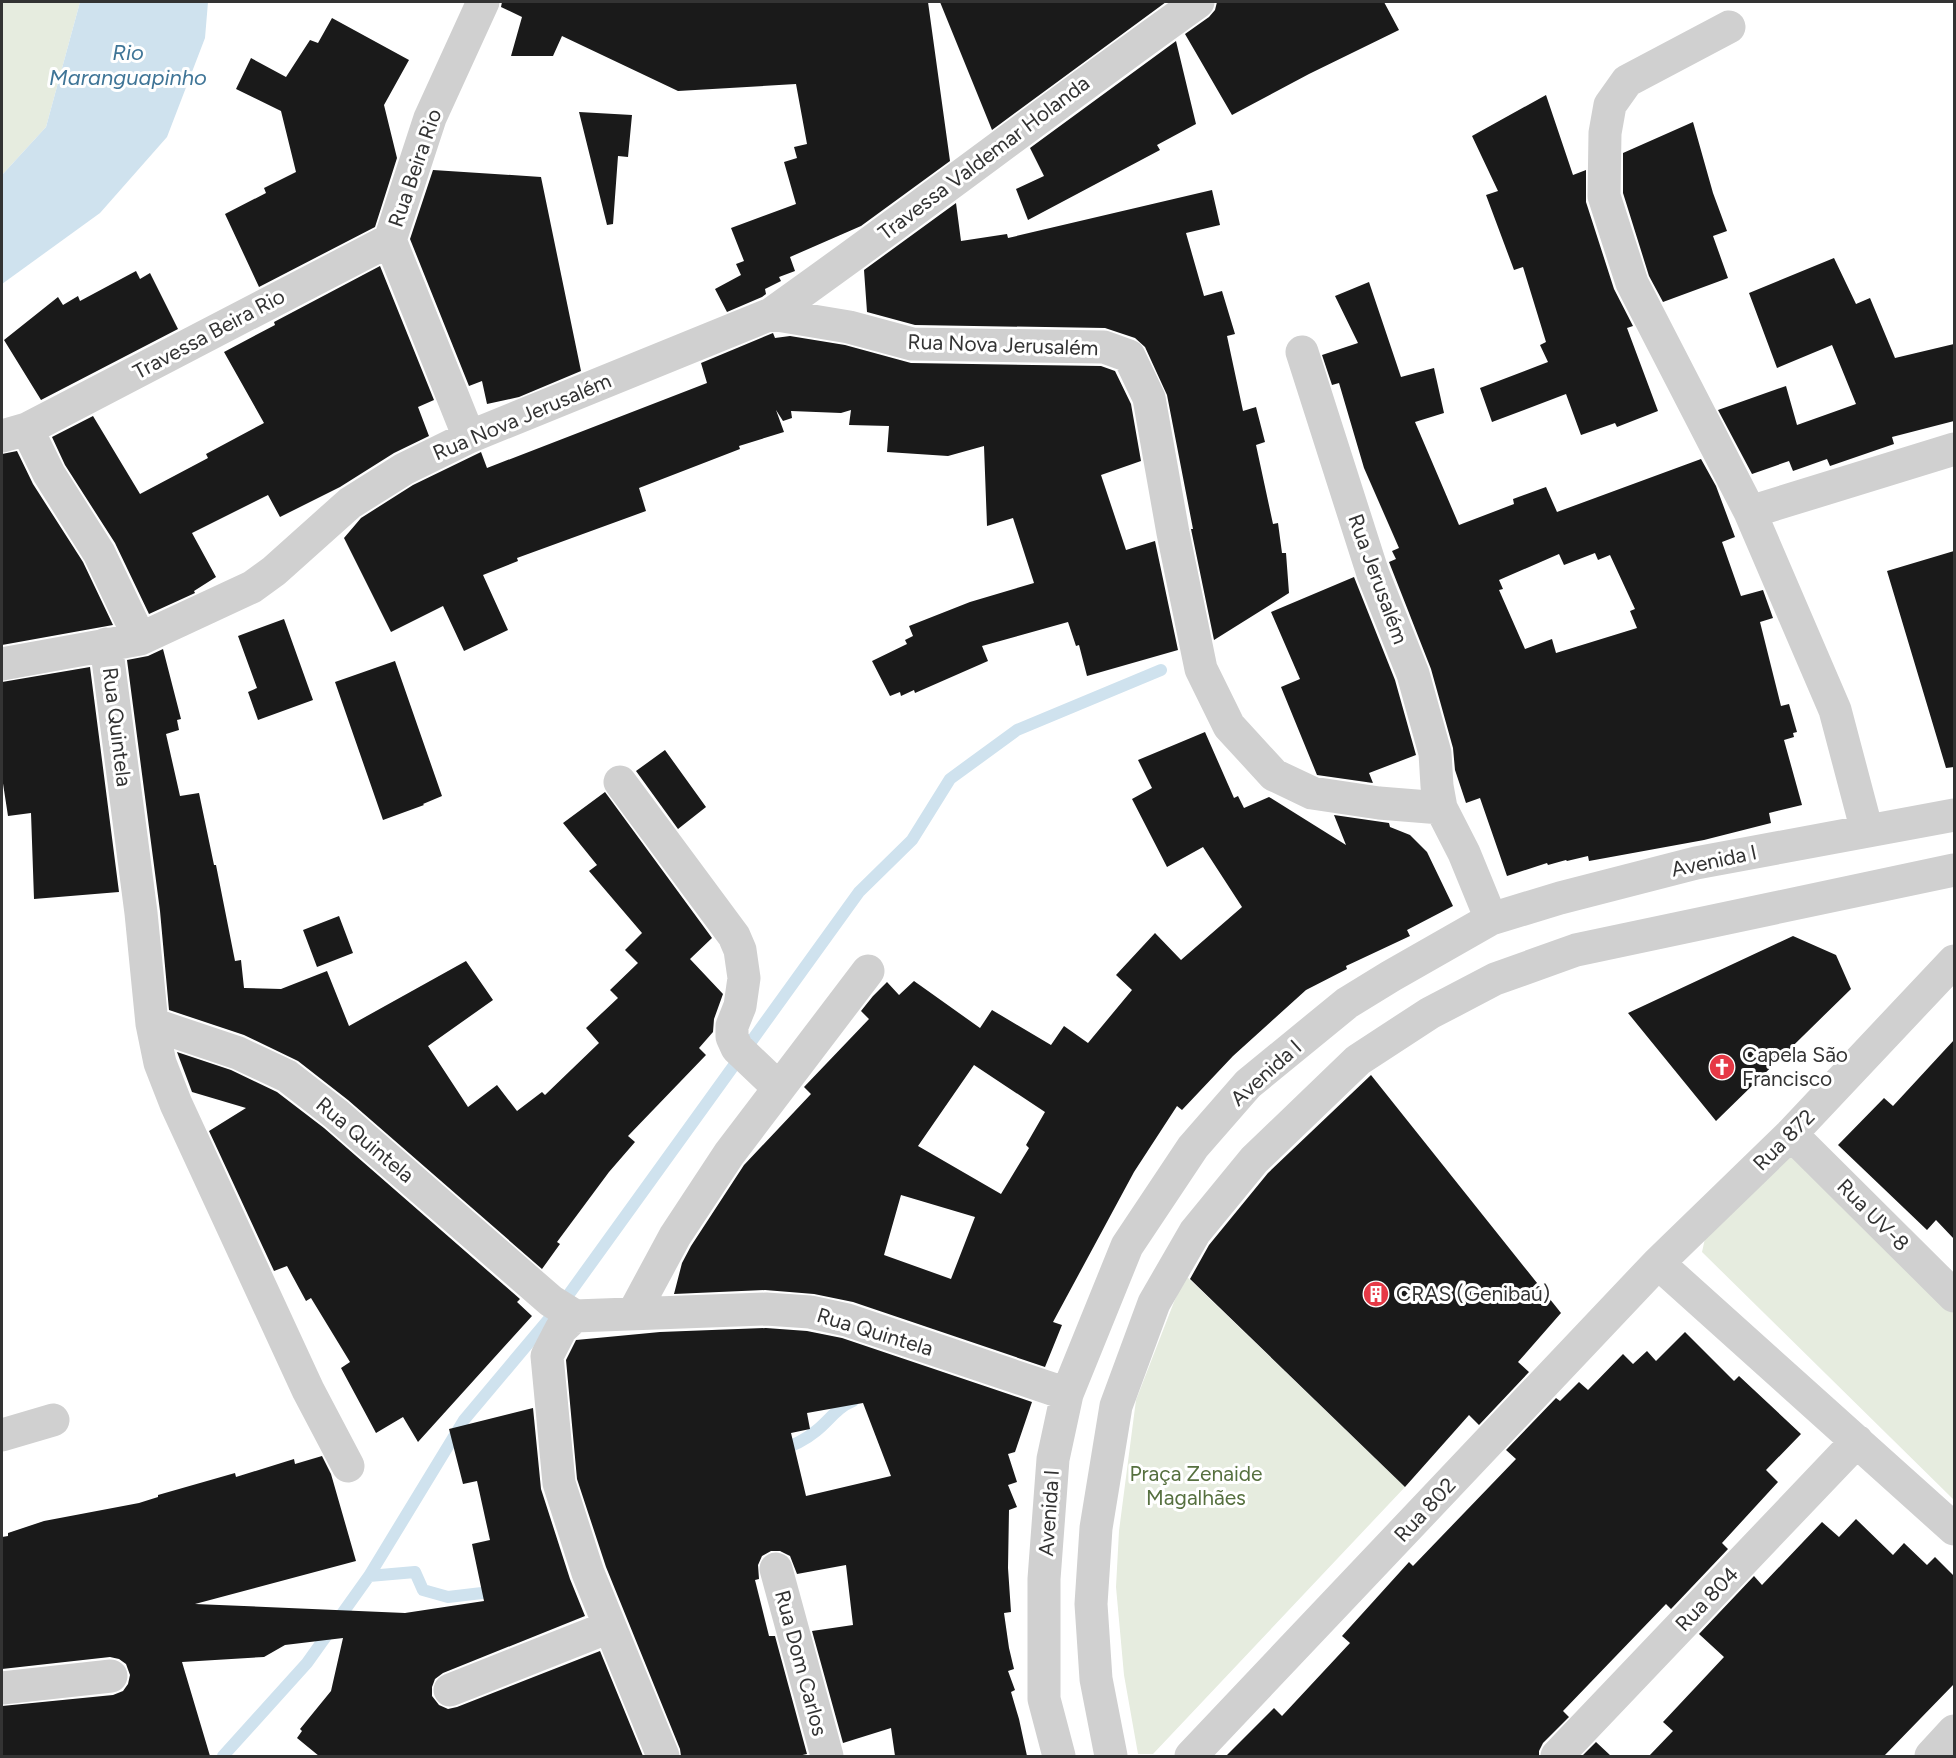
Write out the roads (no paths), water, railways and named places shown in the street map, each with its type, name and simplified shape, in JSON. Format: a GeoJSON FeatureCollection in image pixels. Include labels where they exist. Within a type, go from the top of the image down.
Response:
{"type":"FeatureCollection","features":[{"type":"Feature","properties":{"kind":"street","name":"Rua Beira Rio"},"geometry":{"type":"LineString","coordinates":[[469,437],[390,240],[430,118],[483,2]]}},
{"type":"Feature","properties":{"kind":"street","name":"Travessa Valdemar Holanda"},"geometry":{"type":"LineString","coordinates":[[771,314],[1198,2]]}},
{"type":"Feature","properties":{"kind":"street"},"geometry":{"type":"LineString","coordinates":[[1729,27],[1627,81],[1610,105],[1605,133],[1604,196],[1632,283],[1750,512],[1835,710],[1868,831]]}},
{"type":"Feature","properties":{"kind":"street","name":"Travessa Beira Rio"},"geometry":{"type":"LineString","coordinates":[[140,639],[99,554],[49,474],[14,432],[390,240]]}},
{"type":"Feature","properties":{"kind":"street","name":"Rua Nova Jerusalém"},"geometry":{"type":"LineString","coordinates":[[2,664],[140,639],[252,586],[274,571],[350,503],[372,487],[404,469],[469,437],[771,314],[849,327],[912,345],[1104,347],[1129,356],[1149,398],[1173,533],[1201,669],[1230,726],[1274,775],[1312,794],[1441,808]]}},
{"type":"Feature","properties":{"kind":"street","name":"Rua Jerusalém"},"geometry":{"type":"LineString","coordinates":[[1302,352],[1373,574],[1413,674],[1435,753],[1441,808]]}},
{"type":"Feature","properties":{"kind":"street"},"geometry":{"type":"LineString","coordinates":[[1750,512],[1954,449]]}},
{"type":"Feature","properties":{"kind":"street","name":"Rua Quintela"},"geometry":{"type":"LineString","coordinates":[[106,644],[141,913],[152,1024],[160,1063],[176,1104],[308,1390],[348,1466]]}},
{"type":"Feature","properties":{"kind":"street"},"geometry":{"type":"LineString","coordinates":[[620,782],[734,936],[740,950],[744,978],[740,1006],[732,1026],[732,1037],[737,1048],[779,1088]]}},
{"type":"Feature","properties":{"kind":"street"},"geometry":{"type":"LineString","coordinates":[[1441,808],[1464,853],[1491,920]]}},
{"type":"Feature","properties":{"kind":"street","name":"Avenida I"},"geometry":{"type":"LineString","coordinates":[[1059,1756],[1044,1699],[1044,1579],[1053,1459],[1066,1394],[1127,1246],[1193,1147],[1248,1084],[1347,1003],[1491,920],[1560,898],[1696,863],[1954,815]]}},
{"type":"Feature","properties":{"kind":"street"},"geometry":{"type":"LineString","coordinates":[[1111,1756],[1096,1679],[1091,1604],[1096,1528],[1116,1407],[1154,1303],[1195,1232],[1254,1160],[1358,1060],[1430,1013],[1495,979],[1576,950],[1954,870]]}},
{"type":"Feature","properties":{"kind":"street","name":"Rua 872"},"geometry":{"type":"LineString","coordinates":[[1658,1263],[1791,1134],[1954,961]]}},
{"type":"Feature","properties":{"kind":"street"},"geometry":{"type":"LineString","coordinates":[[633,1314],[675,1236],[729,1154],[868,970]]}},
{"type":"Feature","properties":{"kind":"street","name":"Rua Quintela"},"geometry":{"type":"LineString","coordinates":[[152,1024],[238,1053],[287,1076],[336,1114],[566,1310],[633,1314],[766,1309],[810,1312],[847,1320],[1066,1394]]}},
{"type":"Feature","properties":{"kind":"street","name":"Rua UV-8"},"geometry":{"type":"LineString","coordinates":[[1791,1134],[1954,1296]]}},
{"type":"Feature","properties":{"kind":"street"},"geometry":{"type":"LineString","coordinates":[[1658,1263],[1954,1529]]}},
{"type":"Feature","properties":{"kind":"street","name":"Rua 802"},"geometry":{"type":"LineString","coordinates":[[1191,1756],[1658,1263]]}},
{"type":"Feature","properties":{"kind":"street"},"geometry":{"type":"LineString","coordinates":[[566,1310],[561,1329],[547,1356],[546,1365],[560,1484],[609,1627],[663,1756]]}},
{"type":"Feature","properties":{"kind":"street"},"geometry":{"type":"LineString","coordinates":[[2,1435],[53,1420]]}},
{"type":"Feature","properties":{"kind":"street","name":"Rua 804"},"geometry":{"type":"LineString","coordinates":[[1557,1756],[1857,1441]]}},
{"type":"Feature","properties":{"kind":"street","name":"Rua Dom Carlos"},"geometry":{"type":"LineString","coordinates":[[776,1569],[827,1756]]}},
{"type":"Feature","properties":{"kind":"street"},"geometry":{"type":"LineString","coordinates":[[450,1690],[609,1627]]}},
{"type":"Feature","properties":{"kind":"street"},"geometry":{"type":"LineString","coordinates":[[2,1688],[111,1676]]}},
{"type":"Feature","properties":{"kind":"street"},"geometry":{"type":"LineString","coordinates":[[1930,1756],[1954,1731]]}},
{"type":"Feature","properties":{"kind":"water","name":"Rio Maranguapinho"},"geometry":{"type":"Polygon","coordinates":[[[80,2],[208,2],[205,38],[167,137],[100,213],[2,284],[2,175],[46,127],[80,2]]]}},
{"type":"Feature","properties":{"kind":"waterway"},"geometry":{"type":"LineString","coordinates":[[223,1756],[307,1663],[369,1576],[464,1420],[564,1301],[859,892],[912,840],[950,779],[1017,730],[1161,670]]}},
{"type":"Feature","properties":{"kind":"waterway"},"geometry":{"type":"LineString","coordinates":[[779,1450],[808,1437],[853,1401]]}},
{"type":"Feature","properties":{"kind":"waterway"},"geometry":{"type":"LineString","coordinates":[[369,1576],[415,1572],[423,1590],[448,1597],[482,1593],[497,1588]]}},
{"type":"Feature","properties":{"kind":"place","name":"Capela São Francisco"},"geometry":{"type":"Point","coordinates":[1722,1067]}},
{"type":"Feature","properties":{"kind":"place","name":"CRAS (Genibaú)"},"geometry":{"type":"Point","coordinates":[1376,1294]}},
{"type":"Feature","properties":{"kind":"park label","name":"Praça Zenaide Magalhães"},"geometry":{"type":"Point","coordinates":[1196,1486]}}]}
